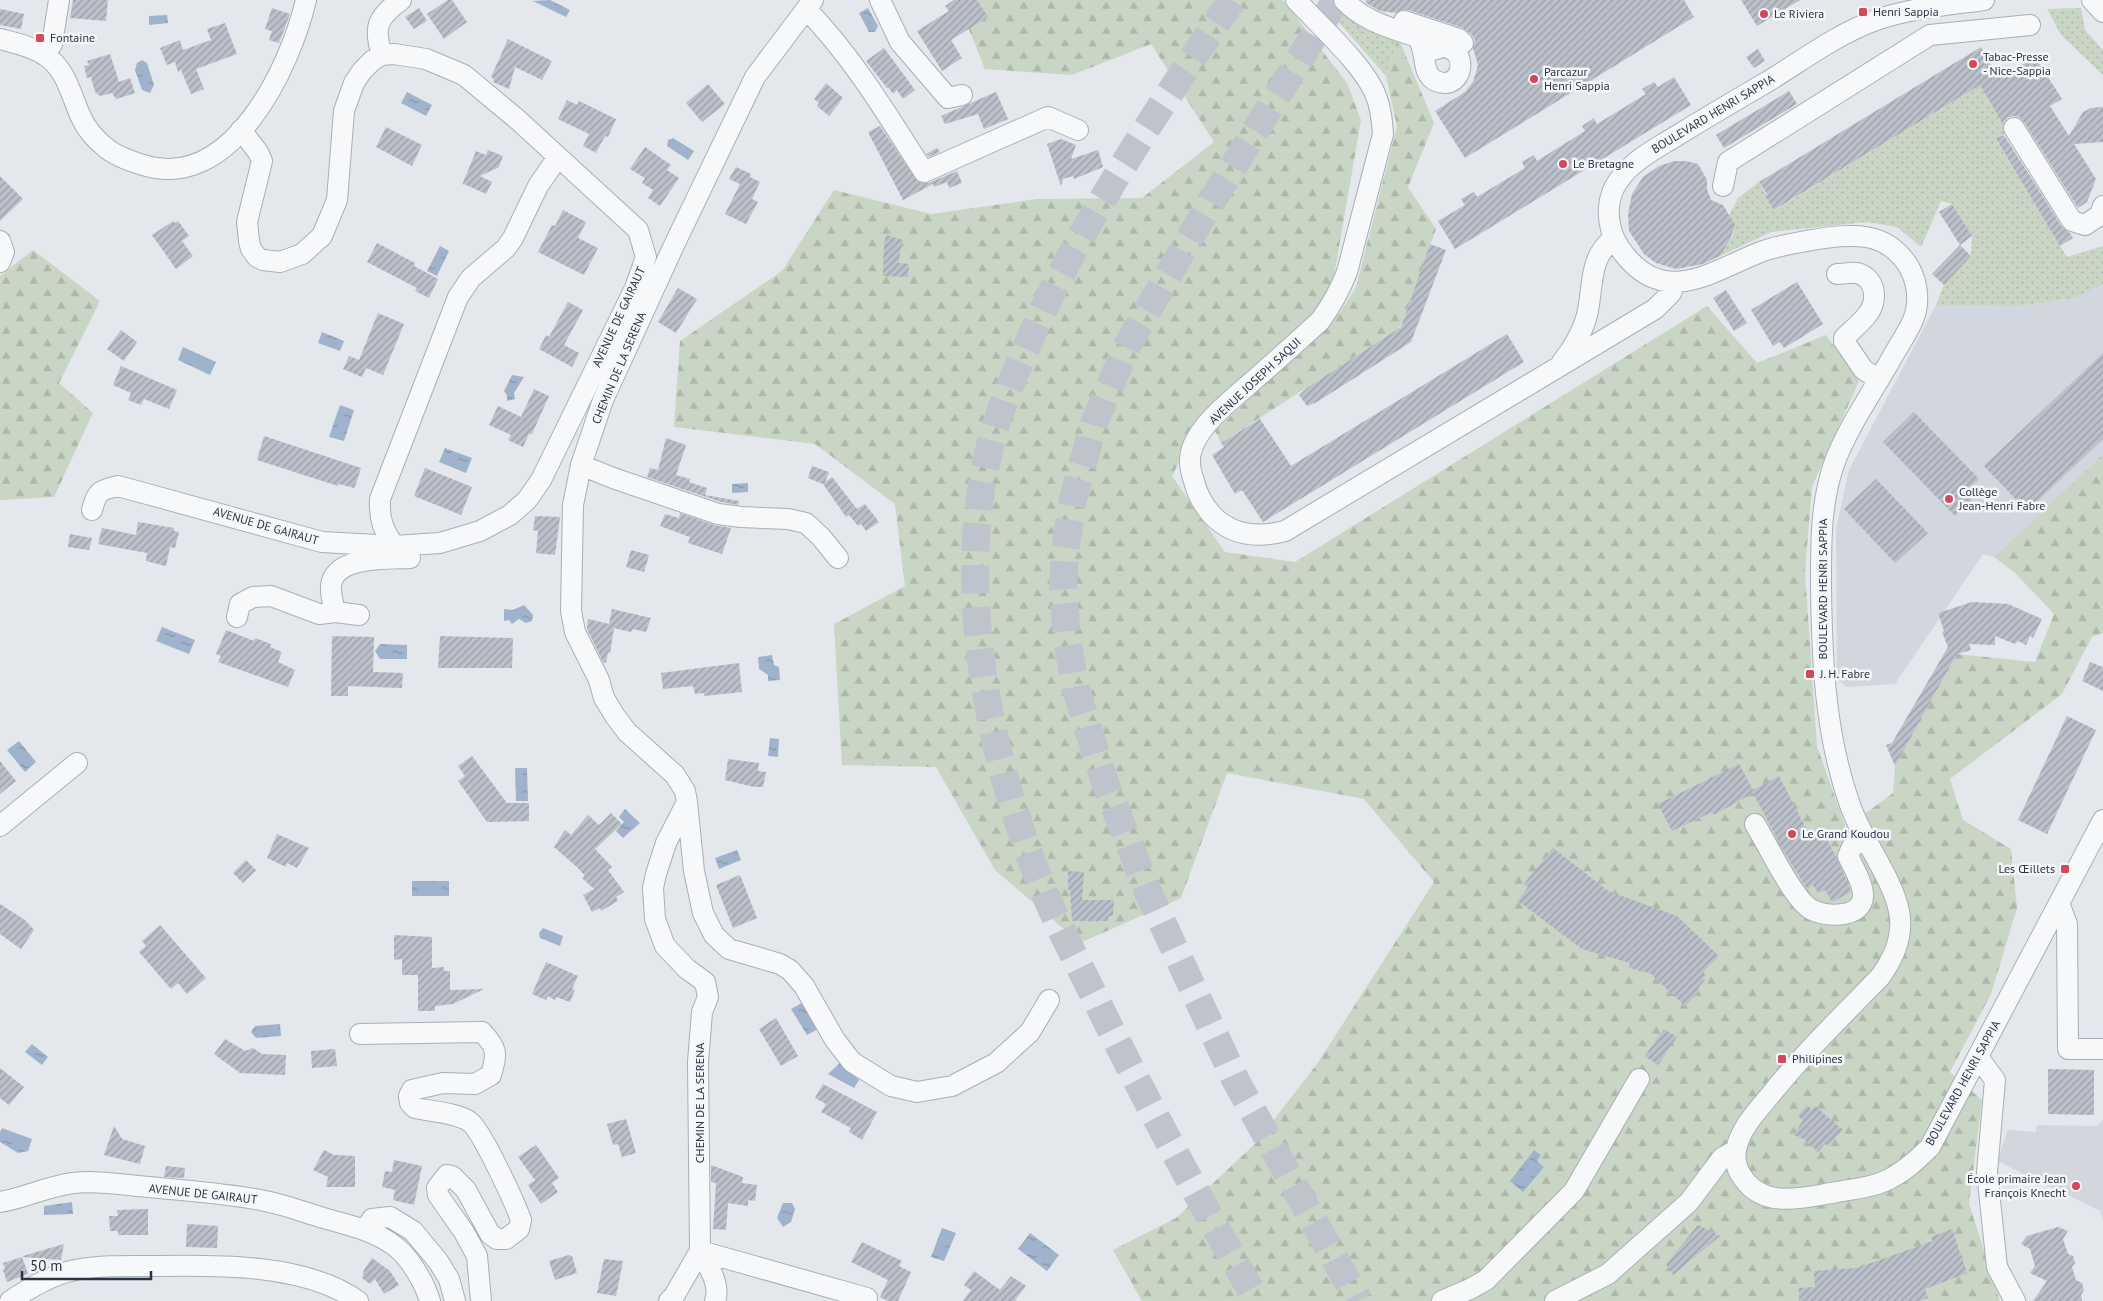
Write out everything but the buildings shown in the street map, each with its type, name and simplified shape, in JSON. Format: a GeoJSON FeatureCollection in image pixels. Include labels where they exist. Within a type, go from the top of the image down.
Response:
{"type":"FeatureCollection","features":[{"type":"Feature","properties":{"kind":"street"},"geometry":{"type":"LineString","coordinates":[[44,55],[52,44],[59,0]]}},
{"type":"Feature","properties":{"kind":"street"},"geometry":{"type":"LineString","coordinates":[[0,40],[26,46],[44,55],[56,65],[67,80],[80,116],[91,133],[106,148],[127,160],[166,170],[183,168],[212,157],[226,147],[274,86],[288,58],[300,26],[306,0]]}},
{"type":"Feature","properties":{"kind":"street"},"geometry":{"type":"LineString","coordinates":[[241,130],[258,152],[262,161],[248,222],[251,249],[257,257],[280,262],[302,254],[322,236],[337,200],[344,111],[354,83],[373,60],[382,55],[378,41],[380,20],[385,12],[401,0]]}},
{"type":"Feature","properties":{"kind":"street"},"geometry":{"type":"LineString","coordinates":[[880,0],[900,42],[922,69],[948,98],[962,95]]}},
{"type":"Feature","properties":{"kind":"street","name":"AVENUE JOSEPH SAQUI"},"geometry":{"type":"LineString","coordinates":[[1296,0],[1362,72],[1376,94],[1382,114],[1383,134],[1341,289],[1320,321],[1214,416],[1194,444],[1190,461],[1196,491],[1205,507],[1218,522],[1232,530],[1253,536],[1270,535],[1285,531],[1655,309],[1671,293],[1675,282]]}},
{"type":"Feature","properties":{"kind":"street","name":"AVENUE JOSEPH SAQUI"},"geometry":{"type":"LineString","coordinates":[[1307,0],[1322,28]]}},
{"type":"Feature","properties":{"kind":"street"},"geometry":{"type":"LineString","coordinates":[[1344,0],[1373,22],[1417,37],[1422,48],[1426,71],[1433,80],[1443,83],[1454,80],[1462,63],[1456,52],[1445,46],[1433,50]]}},
{"type":"Feature","properties":{"kind":"street"},"geometry":{"type":"LineString","coordinates":[[1357,0],[1379,13],[1459,39],[1468,48],[1472,59],[1472,70],[1469,78],[1459,88]]}},
{"type":"Feature","properties":{"kind":"street","name":"BOULEVARD HENRI SAPPIA"},"geometry":{"type":"LineString","coordinates":[[1984,0],[1959,2],[1901,12],[1874,21],[1844,35],[1644,156],[1632,165],[1614,189],[1609,206],[1610,223],[1614,238],[1624,254],[1646,274],[1658,279],[1675,282],[1693,281],[1763,251],[1798,242],[1842,235],[1858,235],[1875,239],[1890,246],[1903,258],[1912,272],[1918,288],[1914,319],[1835,463],[1823,503],[1820,544],[1823,674],[1826,704],[1842,779],[1851,808],[1891,889],[1900,912],[1900,930],[1897,946],[1890,963],[1880,977],[1796,1063],[1752,1116],[1736,1150],[1735,1163],[1747,1184],[1759,1194],[1774,1199],[1788,1200],[1866,1187],[1884,1182],[1915,1162],[1930,1147],[2058,903],[2096,848],[2103,820]]}},
{"type":"Feature","properties":{"kind":"street"},"geometry":{"type":"LineString","coordinates":[[2092,0],[2103,12]]}},
{"type":"Feature","properties":{"kind":"street"},"geometry":{"type":"LineString","coordinates":[[810,4],[886,112],[924,172],[1048,118],[1078,130]]}},
{"type":"Feature","properties":{"kind":"street","name":"CHEMIN DE LA SERENA"},"geometry":{"type":"LineString","coordinates":[[700,1251],[698,1062],[702,1012],[708,997],[705,982],[687,969],[665,946],[655,919],[653,888],[666,843],[687,802],[685,791],[675,775],[627,732],[615,716],[604,698],[599,680],[575,632],[570,611],[573,505],[581,464],[603,400],[676,241],[755,77],[810,4]]}},
{"type":"Feature","properties":{"kind":"street"},"geometry":{"type":"LineString","coordinates":[[1723,186],[1728,162],[1930,35],[2030,25]]}},
{"type":"Feature","properties":{"kind":"street","name":"AVENUE DE GAIRAUT"},"geometry":{"type":"LineString","coordinates":[[92,510],[96,495],[104,489],[118,486],[322,542],[394,546],[440,543],[480,531],[510,515],[527,500],[541,480],[635,288],[646,257],[638,230],[518,120],[464,75],[426,59],[394,54],[382,55]]}},
{"type":"Feature","properties":{"kind":"street"},"geometry":{"type":"LineString","coordinates":[[2014,128],[2072,221],[2085,225],[2100,215],[2103,206]]}},
{"type":"Feature","properties":{"kind":"street"},"geometry":{"type":"LineString","coordinates":[[394,546],[385,532],[380,517],[380,499],[458,297],[471,278],[506,248],[513,238],[538,186],[558,157]]}},
{"type":"Feature","properties":{"kind":"street"},"geometry":{"type":"LineString","coordinates":[[1558,368],[1568,355],[1587,317],[1597,255],[1614,238]]}},
{"type":"Feature","properties":{"kind":"street"},"geometry":{"type":"LineString","coordinates":[[0,241],[4,252],[0,262]]}},
{"type":"Feature","properties":{"kind":"street"},"geometry":{"type":"LineString","coordinates":[[1838,274],[1856,273],[1867,278],[1873,286],[1875,295],[1871,309],[1844,338],[1844,341],[1863,370],[1879,380]]}},
{"type":"Feature","properties":{"kind":"street"},"geometry":{"type":"LineString","coordinates":[[581,464],[613,478],[718,514],[788,519],[806,524],[821,536],[838,558]]}},
{"type":"Feature","properties":{"kind":"street"},"geometry":{"type":"LineString","coordinates":[[335,612],[332,582],[338,571],[352,563],[437,556],[448,550],[462,536]]}},
{"type":"Feature","properties":{"kind":"street"},"geometry":{"type":"LineString","coordinates":[[237,617],[240,604],[253,597],[270,596],[319,614],[335,612],[359,615]]}},
{"type":"Feature","properties":{"kind":"street"},"geometry":{"type":"LineString","coordinates":[[0,826],[76,764]]}},
{"type":"Feature","properties":{"kind":"street"},"geometry":{"type":"LineString","coordinates":[[687,802],[694,871],[703,913],[714,935],[729,950],[780,964],[790,970],[804,986],[834,1040],[852,1062],[891,1086],[917,1092],[952,1086],[996,1063],[1030,1032],[1049,1000]]}},
{"type":"Feature","properties":{"kind":"street"},"geometry":{"type":"LineString","coordinates":[[1755,824],[1799,898],[1810,909],[1826,914],[1839,915],[1856,910],[1861,904],[1864,897],[1863,890],[1848,856],[1852,847],[1865,839]]}},
{"type":"Feature","properties":{"kind":"street"},"geometry":{"type":"LineString","coordinates":[[2058,903],[2067,924],[2068,1049],[2103,1049]]}},
{"type":"Feature","properties":{"kind":"street"},"geometry":{"type":"LineString","coordinates":[[360,1034],[482,1032],[494,1044],[496,1059],[491,1075],[475,1084],[442,1083],[412,1090],[409,1096],[410,1103],[414,1108],[463,1118],[471,1122],[481,1134],[521,1220],[518,1228],[506,1239],[496,1239],[490,1234],[466,1190],[452,1176],[447,1175],[437,1188],[438,1195],[464,1232],[477,1256],[480,1301]]}},
{"type":"Feature","properties":{"kind":"street"},"geometry":{"type":"LineString","coordinates":[[1978,1057],[1995,1080],[1987,1172],[1997,1266],[2015,1301]]}},
{"type":"Feature","properties":{"kind":"street"},"geometry":{"type":"LineString","coordinates":[[1442,1301],[1470,1290],[1486,1280],[1574,1191],[1639,1080]]}},
{"type":"Feature","properties":{"kind":"street"},"geometry":{"type":"LineString","coordinates":[[1555,1301],[1608,1274],[1689,1202],[1722,1158],[1736,1150]]}},
{"type":"Feature","properties":{"kind":"street","name":"AVENUE DE GAIRAUT"},"geometry":{"type":"LineString","coordinates":[[0,1202],[16,1200],[46,1188],[73,1182],[235,1195],[258,1199],[365,1230],[398,1248],[425,1285],[430,1301]]}},
{"type":"Feature","properties":{"kind":"street"},"geometry":{"type":"LineString","coordinates":[[365,1230],[372,1219],[390,1217],[413,1231],[438,1261],[449,1279],[455,1301]]}},
{"type":"Feature","properties":{"kind":"street"},"geometry":{"type":"LineString","coordinates":[[700,1251],[867,1298]]}},
{"type":"Feature","properties":{"kind":"street"},"geometry":{"type":"LineString","coordinates":[[669,1301],[674,1296],[700,1251]]}},
{"type":"Feature","properties":{"kind":"street"},"geometry":{"type":"LineString","coordinates":[[700,1251],[716,1282],[717,1294],[715,1301]]}},
{"type":"Feature","properties":{"kind":"street"},"geometry":{"type":"LineString","coordinates":[[10,1301],[31,1287],[73,1270],[102,1266],[190,1266],[237,1267],[286,1274],[316,1281],[349,1294],[358,1301]]}},
{"type":"Feature","properties":{"kind":"shaded area","name":"Collège Jean-Henri Fabre"},"geometry":{"type":"Polygon","coordinates":[[[2103,284],[2103,454],[1994,557],[1983,554],[1895,684],[1846,687],[1837,678],[1836,529],[1849,470],[1936,305],[2018,306],[2075,298],[2103,284]]]}},
{"type":"Feature","properties":{"kind":"shaded area","name":"École primaire Jean François Knecht"},"geometry":{"type":"Polygon","coordinates":[[[2103,1120],[2103,1220],[2101,1211],[1997,1161],[2008,1130],[2036,1132],[2037,1125],[2096,1126],[2103,1120]]]}},
{"type":"Feature","properties":{"kind":"green space"},"geometry":{"type":"Polygon","coordinates":[[[957,0],[1283,0],[1347,83],[1361,120],[1330,299],[1199,422],[1172,476],[1225,552],[1295,562],[1707,306],[1757,363],[1826,335],[1859,381],[1812,487],[1805,572],[1817,746],[1846,828],[1893,793],[1895,766],[1957,654],[2035,662],[2054,614],[2015,573],[1994,557],[2103,454],[2103,633],[2092,637],[2062,694],[1950,779],[1963,820],[2011,849],[2017,908],[1991,994],[1950,1072],[1982,1100],[1969,1204],[2000,1301],[1142,1301],[1113,1250],[1176,1218],[1256,1143],[1317,1064],[1434,882],[1364,799],[1227,773],[1181,898],[1080,943],[995,870],[936,767],[842,765],[834,624],[905,586],[895,504],[815,444],[674,427],[680,341],[782,271],[834,190],[931,214],[1037,199],[1142,198],[1214,142],[1151,44],[1072,75],[985,69],[957,0]]]}},
{"type":"Feature","properties":{"kind":"green space"},"geometry":{"type":"Polygon","coordinates":[[[1319,0],[1334,0],[1341,9],[1398,37],[1386,76],[1319,0]]]}},
{"type":"Feature","properties":{"kind":"green space"},"geometry":{"type":"Polygon","coordinates":[[[2081,8],[2085,30],[2103,50],[2103,75],[2061,35],[2047,9],[2081,8]]]}},
{"type":"Feature","properties":{"kind":"green space"},"geometry":{"type":"Polygon","coordinates":[[[1398,37],[1434,123],[1408,187],[1436,229],[1402,324],[1399,328],[1221,443],[1215,431],[1339,314],[1356,287],[1397,126],[1386,76],[1398,37]]]}},
{"type":"Feature","properties":{"kind":"green space"},"geometry":{"type":"Polygon","coordinates":[[[1993,77],[1986,96],[2004,125],[2005,134],[1996,140],[2067,257],[2103,246],[2103,284],[2075,298],[2018,306],[1936,305],[1944,285],[1971,256],[1972,237],[1952,204],[1941,201],[1921,247],[1897,227],[1867,222],[1771,232],[1720,256],[1734,231],[1729,215],[1738,198],[1759,182],[1775,210],[1993,77]]]}},
{"type":"Feature","properties":{"kind":"green space"},"geometry":{"type":"Polygon","coordinates":[[[33,250],[100,301],[59,383],[93,413],[54,497],[0,500],[0,276],[33,250]]]}},
{"type":"Feature","properties":{"kind":"water"},"geometry":{"type":"Polygon","coordinates":[[[550,0],[570,10],[566,17],[533,1],[550,0]]]}},
{"type":"Feature","properties":{"kind":"water"},"geometry":{"type":"Polygon","coordinates":[[[868,8],[878,26],[875,32],[869,32],[859,13],[868,8]]]}},
{"type":"Feature","properties":{"kind":"water"},"geometry":{"type":"Polygon","coordinates":[[[167,15],[168,23],[149,25],[149,16],[167,15]]]}},
{"type":"Feature","properties":{"kind":"water"},"geometry":{"type":"Polygon","coordinates":[[[142,60],[147,63],[154,85],[150,93],[142,90],[135,70],[137,63],[142,60]]]}},
{"type":"Feature","properties":{"kind":"water"},"geometry":{"type":"Polygon","coordinates":[[[407,92],[432,105],[426,116],[401,103],[407,92]]]}},
{"type":"Feature","properties":{"kind":"water"},"geometry":{"type":"Polygon","coordinates":[[[673,138],[694,151],[688,160],[667,146],[668,140],[673,138]]]}},
{"type":"Feature","properties":{"kind":"water"},"geometry":{"type":"Polygon","coordinates":[[[440,246],[449,251],[437,276],[427,271],[440,246]]]}},
{"type":"Feature","properties":{"kind":"water"},"geometry":{"type":"Polygon","coordinates":[[[322,332],[344,341],[340,351],[318,343],[322,332]]]}},
{"type":"Feature","properties":{"kind":"water"},"geometry":{"type":"Polygon","coordinates":[[[183,347],[216,362],[210,375],[178,360],[183,347]]]}},
{"type":"Feature","properties":{"kind":"water"},"geometry":{"type":"Polygon","coordinates":[[[512,375],[524,377],[514,393],[515,399],[507,401],[507,395],[504,391],[512,375]]]}},
{"type":"Feature","properties":{"kind":"water"},"geometry":{"type":"Polygon","coordinates":[[[340,405],[354,410],[344,441],[329,437],[340,405]]]}},
{"type":"Feature","properties":{"kind":"water"},"geometry":{"type":"Polygon","coordinates":[[[445,448],[472,458],[466,473],[439,462],[445,448]]]}},
{"type":"Feature","properties":{"kind":"water"},"geometry":{"type":"Polygon","coordinates":[[[748,483],[748,492],[732,493],[732,484],[748,483]]]}},
{"type":"Feature","properties":{"kind":"water"},"geometry":{"type":"Polygon","coordinates":[[[524,605],[533,615],[532,621],[526,623],[519,619],[512,624],[509,620],[504,621],[504,609],[513,610],[524,605]]]}},
{"type":"Feature","properties":{"kind":"water"},"geometry":{"type":"Polygon","coordinates":[[[162,627],[195,640],[189,654],[156,641],[162,627]]]}},
{"type":"Feature","properties":{"kind":"water"},"geometry":{"type":"Polygon","coordinates":[[[380,644],[407,645],[407,659],[380,659],[375,651],[380,644]]]}},
{"type":"Feature","properties":{"kind":"water"},"geometry":{"type":"Polygon","coordinates":[[[772,655],[774,665],[779,667],[780,680],[768,681],[768,675],[759,669],[758,657],[772,655]]]}},
{"type":"Feature","properties":{"kind":"water"},"geometry":{"type":"Polygon","coordinates":[[[770,738],[779,739],[778,757],[768,756],[770,738]]]}},
{"type":"Feature","properties":{"kind":"water"},"geometry":{"type":"Polygon","coordinates":[[[19,741],[36,762],[25,772],[7,750],[19,741]]]}},
{"type":"Feature","properties":{"kind":"water"},"geometry":{"type":"Polygon","coordinates":[[[515,768],[527,768],[528,801],[516,801],[515,768]]]}},
{"type":"Feature","properties":{"kind":"water"},"geometry":{"type":"Polygon","coordinates":[[[625,809],[640,823],[623,838],[616,831],[624,822],[619,817],[625,809]]]}},
{"type":"Feature","properties":{"kind":"water"},"geometry":{"type":"Polygon","coordinates":[[[737,850],[741,860],[719,869],[715,858],[737,850]]]}},
{"type":"Feature","properties":{"kind":"water"},"geometry":{"type":"Polygon","coordinates":[[[412,881],[449,881],[449,896],[412,896],[412,881]]]}},
{"type":"Feature","properties":{"kind":"water"},"geometry":{"type":"Polygon","coordinates":[[[543,928],[563,936],[560,946],[540,938],[539,933],[543,928]]]}},
{"type":"Feature","properties":{"kind":"water"},"geometry":{"type":"Polygon","coordinates":[[[802,1003],[818,1029],[807,1035],[791,1009],[802,1003]]]}},
{"type":"Feature","properties":{"kind":"water"},"geometry":{"type":"Polygon","coordinates":[[[280,1024],[281,1036],[256,1038],[251,1032],[255,1026],[280,1024]]]}},
{"type":"Feature","properties":{"kind":"water"},"geometry":{"type":"Polygon","coordinates":[[[32,1044],[48,1057],[42,1065],[25,1052],[32,1044]]]}},
{"type":"Feature","properties":{"kind":"water"},"geometry":{"type":"Polygon","coordinates":[[[840,1063],[859,1080],[854,1088],[828,1074],[840,1063]]]}},
{"type":"Feature","properties":{"kind":"water"},"geometry":{"type":"Polygon","coordinates":[[[2,1128],[32,1139],[28,1151],[18,1153],[0,1142],[2,1128]]]}},
{"type":"Feature","properties":{"kind":"water"},"geometry":{"type":"Polygon","coordinates":[[[1534,1150],[1541,1155],[1537,1161],[1544,1167],[1523,1192],[1510,1181],[1534,1150]]]}},
{"type":"Feature","properties":{"kind":"water"},"geometry":{"type":"Polygon","coordinates":[[[72,1202],[73,1214],[44,1215],[44,1206],[72,1202]]]}},
{"type":"Feature","properties":{"kind":"water"},"geometry":{"type":"Polygon","coordinates":[[[783,1203],[792,1203],[795,1209],[791,1222],[783,1227],[777,1218],[783,1203]]]}},
{"type":"Feature","properties":{"kind":"water"},"geometry":{"type":"Polygon","coordinates":[[[942,1228],[956,1233],[944,1261],[931,1257],[942,1228]]]}},
{"type":"Feature","properties":{"kind":"water"},"geometry":{"type":"Polygon","coordinates":[[[1030,1233],[1059,1255],[1047,1271],[1018,1249],[1030,1233]]]}},
{"type":"Feature","properties":{"kind":"tunnel"},"geometry":{"type":"LineString","coordinates":[[1232,0],[1151,121],[1100,203],[1076,245],[1033,332],[1004,402],[990,446],[979,501],[975,559],[977,618],[983,677],[994,736],[1009,794],[1027,849],[1054,915],[1120,1047],[1177,1157],[1257,1301]]}},
{"type":"Feature","properties":{"kind":"tunnel"},"geometry":{"type":"LineString","coordinates":[[1336,0],[1199,222],[1128,344],[1094,423],[1073,499],[1065,550],[1063,586],[1067,640],[1076,689],[1104,780],[1148,892],[1236,1081],[1358,1301]]}},
{"type":"Feature","properties":{"kind":"place","name":"Henri Sappia"},"geometry":{"type":"Point","coordinates":[1863,12]}},
{"type":"Feature","properties":{"kind":"place","name":"Le Riviera"},"geometry":{"type":"Point","coordinates":[1764,14]}},
{"type":"Feature","properties":{"kind":"place","name":"Fontaine"},"geometry":{"type":"Point","coordinates":[40,38]}},
{"type":"Feature","properties":{"kind":"place","name":"Tabac-Presse - Nice-Sappia"},"geometry":{"type":"Point","coordinates":[1973,64]}},
{"type":"Feature","properties":{"kind":"place","name":"Parcazur Henri Sappia"},"geometry":{"type":"Point","coordinates":[1534,79]}},
{"type":"Feature","properties":{"kind":"place","name":"Le Bretagne"},"geometry":{"type":"Point","coordinates":[1563,164]}},
{"type":"Feature","properties":{"kind":"place","name":"Collège Jean-Henri Fabre"},"geometry":{"type":"Point","coordinates":[1949,499]}},
{"type":"Feature","properties":{"kind":"place","name":"J. H. Fabre"},"geometry":{"type":"Point","coordinates":[1810,674]}},
{"type":"Feature","properties":{"kind":"place","name":"Le Grand Koudou"},"geometry":{"type":"Point","coordinates":[1792,834]}},
{"type":"Feature","properties":{"kind":"place","name":"Les Œillets"},"geometry":{"type":"Point","coordinates":[2065,869]}},
{"type":"Feature","properties":{"kind":"place","name":"Philipines"},"geometry":{"type":"Point","coordinates":[1782,1059]}},
{"type":"Feature","properties":{"kind":"place","name":"École primaire Jean François Knecht"},"geometry":{"type":"Point","coordinates":[2076,1186]}}]}
